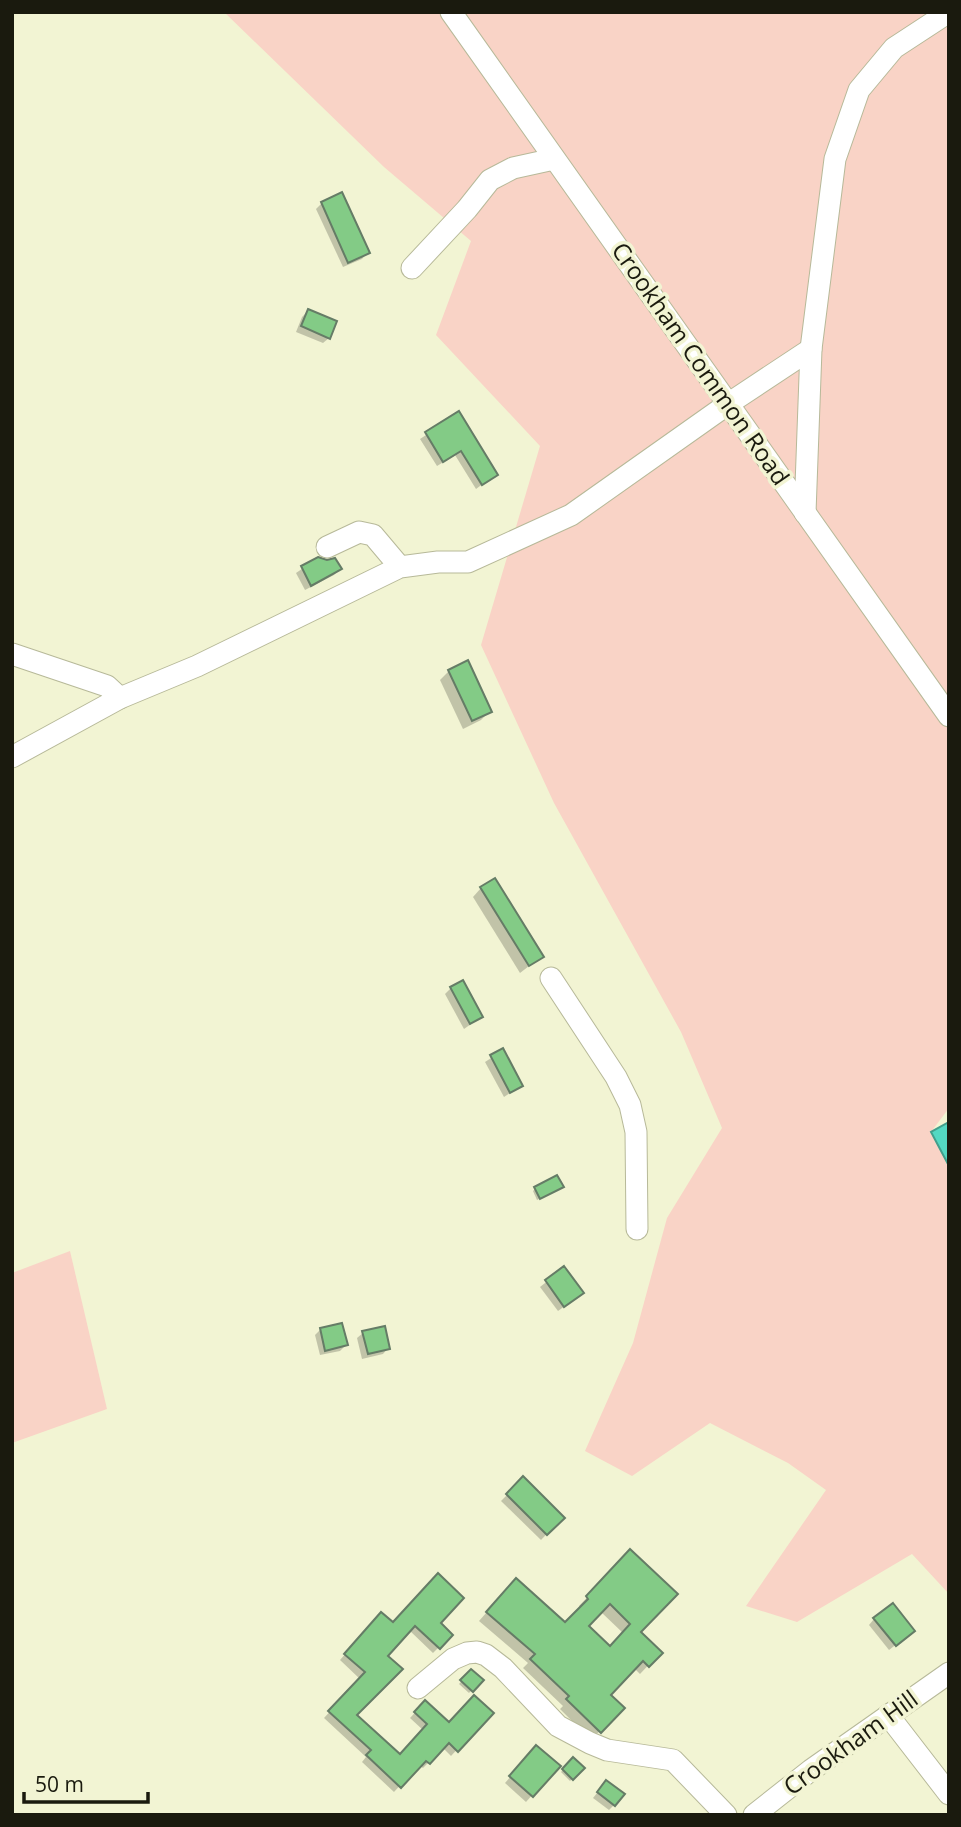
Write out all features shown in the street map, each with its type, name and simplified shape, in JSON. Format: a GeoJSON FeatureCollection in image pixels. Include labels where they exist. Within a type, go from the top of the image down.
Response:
{"type":"FeatureCollection","features":[{"type":"Feature","properties":{"kind":"street","name":"Crookham Common Road"},"geometry":{"type":"LineString","coordinates":[[452,12],[949,716]]}},
{"type":"Feature","properties":{"kind":"street"},"geometry":{"type":"LineString","coordinates":[[805,513],[811,349],[835,159],[859,90],[894,48],[949,12]]}},
{"type":"Feature","properties":{"kind":"street"},"geometry":{"type":"LineString","coordinates":[[412,268],[490,180],[513,168],[554,159]]}},
{"type":"Feature","properties":{"kind":"street"},"geometry":{"type":"LineString","coordinates":[[12,757],[120,698],[197,666],[400,567],[438,562],[468,562],[571,515],[811,349]]}},
{"type":"Feature","properties":{"kind":"street"},"geometry":{"type":"LineString","coordinates":[[327,547],[359,532],[373,535],[400,567]]}},
{"type":"Feature","properties":{"kind":"street"},"geometry":{"type":"LineString","coordinates":[[12,654],[107,686],[120,698]]}},
{"type":"Feature","properties":{"kind":"street"},"geometry":{"type":"LineString","coordinates":[[551,978],[616,1077],[630,1105],[636,1132],[637,1229]]}},
{"type":"Feature","properties":{"kind":"street"},"geometry":{"type":"LineString","coordinates":[[418,1688],[453,1659],[467,1653],[486,1655],[503,1668],[558,1726],[590,1743],[620,1753],[673,1760],[726,1815]]}},
{"type":"Feature","properties":{"kind":"street","name":"Crookham Hill"},"geometry":{"type":"LineString","coordinates":[[754,1815],[811,1770],[949,1673]]}},
{"type":"Feature","properties":{"kind":"street"},"geometry":{"type":"LineString","coordinates":[[891,1712],[948,1790]]}},
{"type":"Feature","properties":{"kind":"shaded area"},"geometry":{"type":"Polygon","coordinates":[[[224,12],[949,12],[949,1108],[931,1132],[949,1166],[949,1594],[912,1554],[797,1622],[746,1606],[826,1490],[788,1463],[710,1423],[632,1476],[585,1451],[633,1343],[667,1218],[722,1128],[681,1032],[554,803],[481,645],[540,446],[436,335],[471,241],[384,167],[224,12]]]}},
{"type":"Feature","properties":{"kind":"shaded area"},"geometry":{"type":"Polygon","coordinates":[[[70,1251],[107,1409],[12,1443],[12,1273],[70,1251]]]}},
{"type":"Feature","properties":{"kind":"water"},"geometry":{"type":"Polygon","coordinates":[[[949,1122],[949,1166],[931,1132],[949,1122]]]}},
{"type":"Feature","properties":{"kind":"building"},"geometry":{"type":"Polygon","coordinates":[[[342,192],[370,253],[348,263],[321,202],[342,192]]]}},
{"type":"Feature","properties":{"kind":"building"},"geometry":{"type":"Polygon","coordinates":[[[308,309],[337,321],[330,339],[301,326],[308,309]]]}},
{"type":"Feature","properties":{"kind":"building"},"geometry":{"type":"Polygon","coordinates":[[[459,411],[498,475],[482,485],[461,451],[443,462],[425,432],[459,411]]]}},
{"type":"Feature","properties":{"kind":"building"},"geometry":{"type":"Polygon","coordinates":[[[318,557],[327,560],[335,558],[342,569],[311,586],[301,566],[318,557]]]}},
{"type":"Feature","properties":{"kind":"building"},"geometry":{"type":"Polygon","coordinates":[[[468,660],[492,712],[472,721],[448,670],[468,660]]]}},
{"type":"Feature","properties":{"kind":"building"},"geometry":{"type":"Polygon","coordinates":[[[495,878],[544,957],[529,966],[480,887],[495,878]]]}},
{"type":"Feature","properties":{"kind":"building"},"geometry":{"type":"Polygon","coordinates":[[[463,980],[483,1017],[470,1024],[450,987],[463,980]]]}},
{"type":"Feature","properties":{"kind":"building"},"geometry":{"type":"Polygon","coordinates":[[[503,1048],[523,1086],[510,1093],[490,1055],[503,1048]]]}},
{"type":"Feature","properties":{"kind":"building"},"geometry":{"type":"Polygon","coordinates":[[[557,1175],[564,1187],[540,1199],[534,1187],[557,1175]]]}},
{"type":"Feature","properties":{"kind":"building"},"geometry":{"type":"Polygon","coordinates":[[[564,1266],[584,1293],[564,1307],[545,1280],[564,1266]]]}},
{"type":"Feature","properties":{"kind":"building"},"geometry":{"type":"Polygon","coordinates":[[[342,1323],[348,1345],[325,1351],[320,1328],[342,1323]]]}},
{"type":"Feature","properties":{"kind":"building"},"geometry":{"type":"Polygon","coordinates":[[[385,1326],[390,1349],[368,1354],[362,1331],[385,1326]]]}},
{"type":"Feature","properties":{"kind":"building"},"geometry":{"type":"Polygon","coordinates":[[[523,1476],[565,1518],[547,1535],[506,1494],[523,1476]]]}},
{"type":"Feature","properties":{"kind":"building"},"geometry":{"type":"Polygon","coordinates":[[[630,1549],[678,1594],[641,1632],[663,1653],[649,1667],[643,1661],[611,1695],[625,1708],[601,1733],[566,1699],[569,1696],[530,1659],[535,1654],[486,1612],[516,1578],[565,1622],[588,1599],[586,1596],[630,1549]],[[610,1604],[589,1626],[610,1646],[630,1624],[610,1604]]]}},
{"type":"Feature","properties":{"kind":"building"},"geometry":{"type":"Polygon","coordinates":[[[438,1573],[464,1598],[441,1623],[453,1635],[440,1649],[415,1626],[388,1656],[403,1669],[357,1715],[400,1754],[427,1724],[414,1712],[425,1700],[449,1722],[474,1695],[494,1713],[458,1752],[449,1743],[430,1764],[426,1761],[401,1788],[366,1755],[371,1750],[328,1711],[365,1672],[344,1654],[381,1612],[393,1622],[438,1573]]]}},
{"type":"Feature","properties":{"kind":"building"},"geometry":{"type":"Polygon","coordinates":[[[893,1603],[915,1631],[896,1646],[873,1618],[893,1603]]]}},
{"type":"Feature","properties":{"kind":"building"},"geometry":{"type":"Polygon","coordinates":[[[471,1669],[484,1680],[473,1692],[460,1680],[471,1669]]]}},
{"type":"Feature","properties":{"kind":"building"},"geometry":{"type":"Polygon","coordinates":[[[536,1745],[561,1766],[533,1797],[509,1776],[536,1745]]]}},
{"type":"Feature","properties":{"kind":"building"},"geometry":{"type":"Polygon","coordinates":[[[573,1757],[585,1768],[573,1780],[562,1769],[573,1757]]]}},
{"type":"Feature","properties":{"kind":"building"},"geometry":{"type":"Polygon","coordinates":[[[606,1780],[625,1794],[615,1806],[597,1792],[606,1780]]]}}]}
